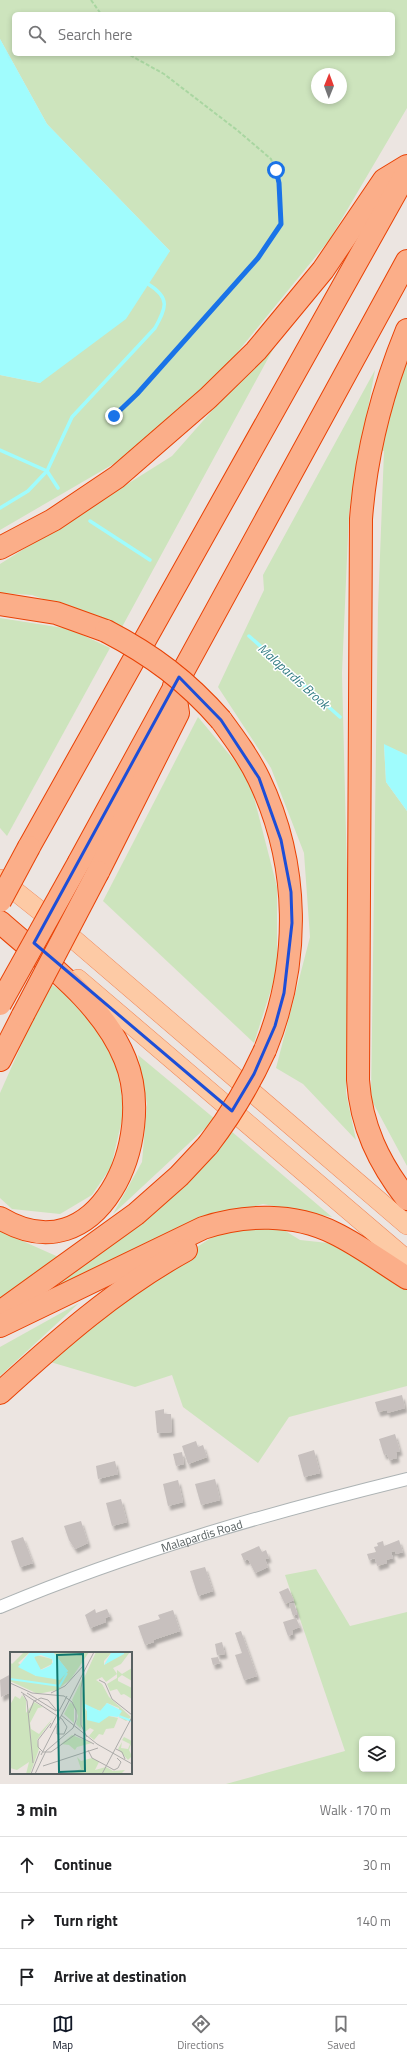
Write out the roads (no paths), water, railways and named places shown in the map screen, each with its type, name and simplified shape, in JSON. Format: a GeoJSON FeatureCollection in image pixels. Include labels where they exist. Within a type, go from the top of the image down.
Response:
{"type":"FeatureCollection","features":[{"type":"Feature","properties":{"kind":"highway"},"geometry":{"type":"LineString","coordinates":[[0,548],[66,512],[117,478],[208,398],[256,351],[323,270],[384,180],[407,166]]}},
{"type":"Feature","properties":{"kind":"highway"},"geometry":{"type":"LineString","coordinates":[[0,901],[407,172]]}},
{"type":"Feature","properties":{"kind":"highway"},"geometry":{"type":"LineString","coordinates":[[0,1060],[23,1015],[88,867],[174,686],[407,261]]}},
{"type":"Feature","properties":{"kind":"highway"},"geometry":{"type":"LineString","coordinates":[[407,330],[386,386],[369,450],[361,519],[358,1080],[360,1106],[373,1144],[393,1181],[407,1199]]}},
{"type":"Feature","properties":{"kind":"highway"},"geometry":{"type":"LineString","coordinates":[[0,604],[56,613],[106,631],[140,649],[181,678],[221,720],[242,748],[259,778],[269,802],[282,840],[291,892],[292,923],[284,994],[275,1026],[254,1074],[232,1112],[208,1145],[179,1176],[136,1214],[0,1312]]}},
{"type":"Feature","properties":{"kind":"highway"},"geometry":{"type":"LineString","coordinates":[[0,1004],[88,867]]}},
{"type":"Feature","properties":{"kind":"highway"},"geometry":{"type":"LineString","coordinates":[[0,922],[70,984],[108,1030],[119,1045],[126,1061],[131,1076],[135,1102],[132,1142],[120,1179],[108,1197],[94,1212],[71,1226],[47,1231],[21,1227],[0,1218]]}},
{"type":"Feature","properties":{"kind":"highway"},"geometry":{"type":"LineString","coordinates":[[0,1326],[203,1228],[224,1221],[241,1218],[278,1219],[308,1224],[333,1232],[407,1278]]}},
{"type":"Feature","properties":{"kind":"highway"},"geometry":{"type":"LineString","coordinates":[[0,1393],[92,1313],[165,1262],[221,1231],[249,1223],[278,1219]]}},
{"type":"Feature","properties":{"kind":"main road"},"geometry":{"type":"LineString","coordinates":[[0,880],[49,918],[407,1225]]}},
{"type":"Feature","properties":{"kind":"main road"},"geometry":{"type":"LineString","coordinates":[[0,918],[57,961],[407,1260]]}},
{"type":"Feature","properties":{"kind":"street","name":"Malapardis Road"},"geometry":{"type":"LineString","coordinates":[[0,1607],[133,1557],[331,1498],[407,1479]]}},
{"type":"Feature","properties":{"kind":"water"},"geometry":{"type":"Polygon","coordinates":[[[0,39],[47,124],[170,251],[126,319],[40,383],[0,375],[0,39]]]}},
{"type":"Feature","properties":{"kind":"water"},"geometry":{"type":"Polygon","coordinates":[[[384,744],[407,755],[407,811],[386,782],[384,744]]]}},
{"type":"Feature","properties":{"kind":"waterway"},"geometry":{"type":"LineString","coordinates":[[0,508],[28,491],[47,471],[72,417],[155,328],[162,315],[164,304],[160,294],[148,284]]}},
{"type":"Feature","properties":{"kind":"waterway","name":"Malapardis Brook"},"geometry":{"type":"LineString","coordinates":[[0,450],[47,471],[58,488]]}},
{"type":"Feature","properties":{"kind":"waterway","name":"Malapardis Brook"},"geometry":{"type":"LineString","coordinates":[[90,521],[150,560]]}},
{"type":"Feature","properties":{"kind":"waterway","name":"Malapardis Brook"},"geometry":{"type":"LineString","coordinates":[[249,636],[340,717]]}}]}
